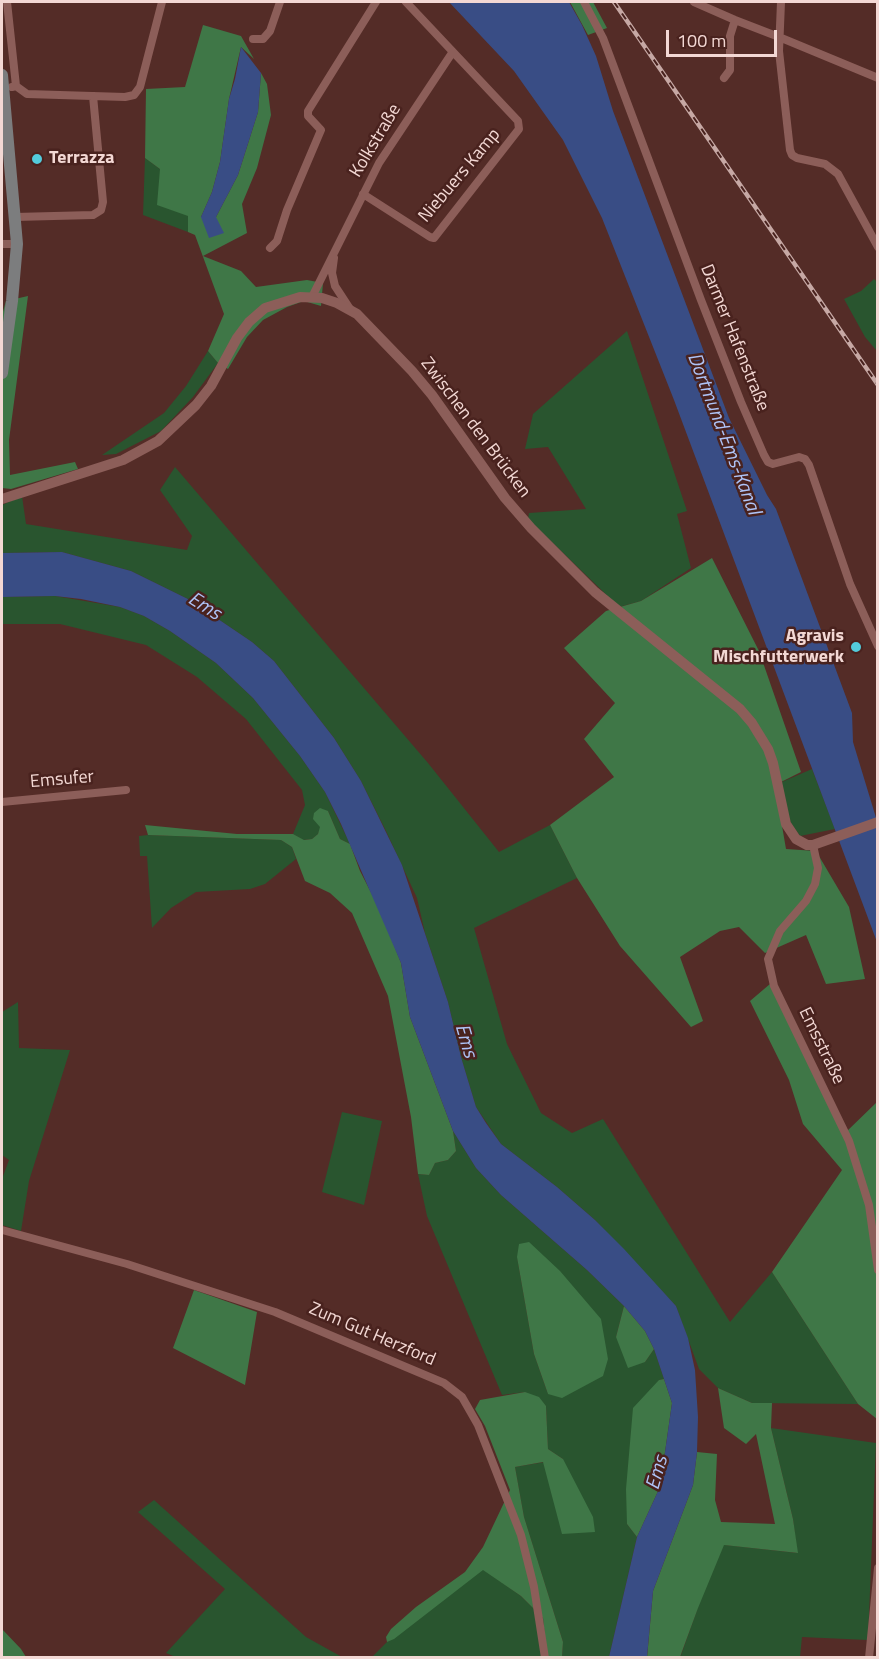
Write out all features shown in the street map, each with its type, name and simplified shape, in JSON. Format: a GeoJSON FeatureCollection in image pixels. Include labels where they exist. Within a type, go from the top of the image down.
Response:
{"type":"FeatureCollection","features":[{"type":"Feature","properties":{"kind":"main road"},"geometry":{"type":"LineString","coordinates":[[2,75],[17,244],[2,373]]}},
{"type":"Feature","properties":{"kind":"street"},"geometry":{"type":"LineString","coordinates":[[7,2],[16,86],[27,94],[125,97],[134,95],[140,87],[162,2]]}},
{"type":"Feature","properties":{"kind":"street"},"geometry":{"type":"LineString","coordinates":[[253,39],[263,39],[270,32],[280,2]]}},
{"type":"Feature","properties":{"kind":"street"},"geometry":{"type":"LineString","coordinates":[[270,248],[277,241],[287,210],[321,130],[310,119],[308,111],[376,2]]}},
{"type":"Feature","properties":{"kind":"street"},"geometry":{"type":"LineString","coordinates":[[406,2],[452,53]]}},
{"type":"Feature","properties":{"kind":"street","name":"Darmer Hafenstraße"},"geometry":{"type":"LineString","coordinates":[[584,2],[603,38],[701,300],[764,455],[768,462],[773,464],[799,457],[805,459],[809,465],[850,584],[878,646]]}},
{"type":"Feature","properties":{"kind":"street"},"geometry":{"type":"LineString","coordinates":[[694,2],[878,78]]}},
{"type":"Feature","properties":{"kind":"street"},"geometry":{"type":"LineString","coordinates":[[781,2],[779,37],[783,97],[790,150],[792,155],[825,164],[838,174],[878,247]]}},
{"type":"Feature","properties":{"kind":"street"},"geometry":{"type":"LineString","coordinates":[[724,78],[730,70],[730,36],[735,20]]}},
{"type":"Feature","properties":{"kind":"street","name":"Niebuers Kamp"},"geometry":{"type":"LineString","coordinates":[[363,194],[434,238],[519,129],[518,121],[452,53]]}},
{"type":"Feature","properties":{"kind":"street","name":"Kolkstraße"},"geometry":{"type":"LineString","coordinates":[[312,297],[379,163],[452,53]]}},
{"type":"Feature","properties":{"kind":"street"},"geometry":{"type":"LineString","coordinates":[[3,90],[16,86]]}},
{"type":"Feature","properties":{"kind":"street"},"geometry":{"type":"LineString","coordinates":[[15,217],[93,215],[100,210],[103,202],[93,96]]}},
{"type":"Feature","properties":{"kind":"street"},"geometry":{"type":"LineString","coordinates":[[2,244],[17,244]]}},
{"type":"Feature","properties":{"kind":"street","name":"Kolkstraße"},"geometry":{"type":"LineString","coordinates":[[334,250],[332,273],[335,286],[350,310]]}},
{"type":"Feature","properties":{"kind":"street","name":"Zwischen den Brücken"},"geometry":{"type":"LineString","coordinates":[[2,499],[123,460],[158,441],[196,405],[211,386],[237,338],[249,322],[265,308],[300,297],[312,297],[337,303],[357,315],[412,371],[432,395],[505,498],[531,528],[595,592],[740,709],[765,743],[773,763],[790,833],[802,843],[818,844]]}},
{"type":"Feature","properties":{"kind":"street","name":"Emsufer"},"geometry":{"type":"LineString","coordinates":[[2,802],[126,790]]}},
{"type":"Feature","properties":{"kind":"street"},"geometry":{"type":"LineString","coordinates":[[818,844],[878,822]]}},
{"type":"Feature","properties":{"kind":"street","name":"Emsstraße"},"geometry":{"type":"LineString","coordinates":[[818,844],[815,884],[806,901],[780,931],[768,959],[774,986],[849,1141],[869,1205],[878,1270]]}},
{"type":"Feature","properties":{"kind":"street","name":"Zum Gut Herzford"},"geometry":{"type":"LineString","coordinates":[[2,1230],[127,1264],[276,1312],[444,1383],[462,1397],[478,1425],[521,1535],[534,1587],[545,1658]]}},
{"type":"Feature","properties":{"kind":"street"},"geometry":{"type":"LineString","coordinates":[[869,1658],[878,1568]]}},
{"type":"Feature","properties":{"kind":"green space"},"geometry":{"type":"Polygon","coordinates":[[[570,2],[593,2],[607,28],[588,35],[570,2]]]}},
{"type":"Feature","properties":{"kind":"green space"},"geometry":{"type":"Polygon","coordinates":[[[203,25],[241,36],[254,59],[241,47],[229,99],[220,162],[212,192],[201,217],[216,217],[238,175],[258,112],[261,73],[267,84],[271,115],[257,168],[242,204],[247,233],[203,256],[241,271],[256,287],[307,280],[323,283],[321,306],[304,301],[263,320],[247,337],[228,369],[218,363],[208,351],[224,314],[195,235],[188,232],[188,216],[157,205],[160,169],[145,158],[146,89],[185,87],[203,25]]]}},
{"type":"Feature","properties":{"kind":"green space"},"geometry":{"type":"Polygon","coordinates":[[[145,158],[160,169],[188,216],[188,232],[143,215],[145,158]]]}},
{"type":"Feature","properties":{"kind":"green space"},"geometry":{"type":"Polygon","coordinates":[[[874,279],[878,283],[877,351],[865,337],[844,299],[861,291],[874,279]]]}},
{"type":"Feature","properties":{"kind":"green space"},"geometry":{"type":"Polygon","coordinates":[[[28,296],[9,440],[10,475],[75,462],[78,469],[11,489],[2,488],[2,315],[6,301],[28,296]]]}},
{"type":"Feature","properties":{"kind":"green space"},"geometry":{"type":"Polygon","coordinates":[[[627,331],[687,511],[677,514],[691,568],[641,601],[619,607],[528,519],[529,513],[586,509],[548,447],[525,449],[533,414],[627,331]]]}},
{"type":"Feature","properties":{"kind":"green space"},"geometry":{"type":"Polygon","coordinates":[[[208,351],[218,363],[193,397],[161,431],[116,454],[102,455],[164,413],[186,386],[208,351]]]}},
{"type":"Feature","properties":{"kind":"green space"},"geometry":{"type":"Polygon","coordinates":[[[175,467],[428,763],[499,852],[550,825],[577,878],[474,928],[507,1044],[541,1113],[572,1133],[603,1119],[730,1322],[772,1272],[858,1404],[752,1403],[718,1388],[699,1369],[676,1306],[595,1220],[501,1144],[476,1107],[448,1002],[425,933],[417,898],[386,831],[361,781],[334,738],[274,661],[252,642],[190,600],[131,571],[62,552],[2,553],[2,505],[22,496],[26,524],[187,550],[192,536],[160,490],[175,467]]]}},
{"type":"Feature","properties":{"kind":"green space"},"geometry":{"type":"Polygon","coordinates":[[[712,558],[759,651],[801,772],[775,785],[786,849],[816,851],[849,907],[865,979],[826,984],[806,935],[765,953],[739,927],[720,931],[680,957],[703,1021],[691,1027],[620,946],[577,878],[550,825],[614,777],[584,739],[615,703],[564,648],[606,611],[641,601],[712,558]]]}},
{"type":"Feature","properties":{"kind":"green space"},"geometry":{"type":"Polygon","coordinates":[[[55,596],[120,607],[144,616],[216,663],[253,698],[300,756],[325,792],[350,844],[340,839],[328,811],[318,834],[312,839],[303,840],[293,834],[305,805],[302,790],[246,719],[197,677],[146,645],[60,624],[2,624],[2,597],[55,596]]]}},
{"type":"Feature","properties":{"kind":"green space"},"geometry":{"type":"Polygon","coordinates":[[[812,769],[835,829],[800,836],[791,823],[775,785],[812,769]]]}},
{"type":"Feature","properties":{"kind":"green space"},"geometry":{"type":"Polygon","coordinates":[[[320,808],[328,811],[340,839],[350,844],[360,871],[381,912],[401,963],[410,1017],[453,1131],[456,1151],[448,1160],[435,1163],[429,1175],[418,1174],[411,1117],[388,996],[352,913],[330,893],[305,881],[292,847],[281,840],[148,835],[145,825],[237,834],[293,834],[304,840],[312,839],[318,834],[320,827],[313,819],[314,813],[320,808]]]}},
{"type":"Feature","properties":{"kind":"green space"},"geometry":{"type":"Polygon","coordinates":[[[139,836],[281,840],[292,847],[296,859],[265,884],[250,889],[196,892],[171,908],[152,928],[147,856],[140,856],[139,836]]]}},
{"type":"Feature","properties":{"kind":"green space"},"geometry":{"type":"Polygon","coordinates":[[[770,984],[845,1133],[877,1102],[877,1419],[858,1404],[772,1272],[842,1170],[803,1124],[789,1080],[750,1001],[770,984]]]}},
{"type":"Feature","properties":{"kind":"green space"},"geometry":{"type":"Polygon","coordinates":[[[18,1002],[19,1048],[70,1050],[29,1181],[21,1231],[2,1225],[2,1179],[9,1160],[2,1155],[2,1012],[18,1002]]]}},
{"type":"Feature","properties":{"kind":"green space"},"geometry":{"type":"Polygon","coordinates":[[[342,1112],[382,1121],[364,1205],[322,1192],[342,1112]]]}},
{"type":"Feature","properties":{"kind":"green space"},"geometry":{"type":"Polygon","coordinates":[[[453,1131],[476,1168],[501,1195],[587,1270],[624,1306],[616,1337],[645,1362],[654,1349],[664,1379],[659,1380],[627,1524],[637,1537],[609,1657],[562,1657],[563,1642],[524,1517],[515,1467],[563,1459],[548,1449],[546,1406],[525,1392],[502,1395],[427,1216],[418,1174],[429,1175],[435,1163],[448,1160],[456,1151],[453,1131]],[[517,1257],[534,1354],[548,1394],[517,1257]]]}},
{"type":"Feature","properties":{"kind":"green space"},"geometry":{"type":"Polygon","coordinates":[[[529,1242],[560,1271],[601,1319],[608,1359],[603,1376],[562,1398],[548,1394],[534,1354],[517,1257],[519,1244],[529,1242]]]}},
{"type":"Feature","properties":{"kind":"green space"},"geometry":{"type":"Polygon","coordinates":[[[194,1290],[257,1312],[245,1385],[173,1348],[194,1290]]]}},
{"type":"Feature","properties":{"kind":"green space"},"geometry":{"type":"Polygon","coordinates":[[[624,1306],[645,1331],[654,1349],[645,1362],[628,1368],[616,1337],[624,1306]]]}},
{"type":"Feature","properties":{"kind":"green space"},"geometry":{"type":"Polygon","coordinates":[[[664,1379],[672,1403],[660,1487],[637,1537],[627,1524],[626,1489],[633,1408],[659,1380],[664,1379]]]}},
{"type":"Feature","properties":{"kind":"green space"},"geometry":{"type":"Polygon","coordinates":[[[718,1388],[752,1403],[772,1403],[771,1428],[793,1519],[798,1553],[724,1545],[680,1657],[647,1658],[653,1591],[693,1485],[697,1452],[717,1454],[715,1500],[721,1522],[775,1524],[756,1434],[746,1444],[724,1428],[718,1388]]]}},
{"type":"Feature","properties":{"kind":"green space"},"geometry":{"type":"Polygon","coordinates":[[[525,1392],[539,1397],[546,1406],[548,1449],[563,1459],[593,1517],[595,1532],[562,1534],[543,1462],[515,1467],[524,1517],[563,1642],[562,1657],[547,1657],[543,1618],[521,1596],[483,1570],[387,1642],[386,1637],[391,1629],[416,1607],[465,1572],[483,1547],[510,1490],[485,1426],[475,1409],[480,1400],[525,1392]]]}},
{"type":"Feature","properties":{"kind":"green space"},"geometry":{"type":"Polygon","coordinates":[[[771,1428],[876,1443],[868,1640],[802,1637],[800,1657],[680,1658],[716,1544],[797,1553],[793,1519],[771,1428]]]}},
{"type":"Feature","properties":{"kind":"green space"},"geometry":{"type":"Polygon","coordinates":[[[154,1500],[306,1637],[342,1657],[178,1658],[166,1653],[225,1589],[138,1512],[154,1500]]]}},
{"type":"Feature","properties":{"kind":"green space"},"geometry":{"type":"Polygon","coordinates":[[[483,1569],[521,1596],[543,1618],[547,1657],[371,1658],[387,1642],[483,1569]]]}},
{"type":"Feature","properties":{"kind":"green space"},"geometry":{"type":"Polygon","coordinates":[[[2,1629],[21,1649],[26,1657],[2,1657],[2,1629]]]}},
{"type":"Feature","properties":{"kind":"water","name":"Dortmund-Ems-Kanal"},"geometry":{"type":"Polygon","coordinates":[[[449,2],[569,2],[582,25],[596,56],[613,111],[729,418],[776,509],[852,713],[853,742],[877,821],[877,942],[674,400],[602,218],[563,140],[514,71],[449,2]]]}},
{"type":"Feature","properties":{"kind":"water"},"geometry":{"type":"Polygon","coordinates":[[[241,47],[261,73],[258,112],[238,175],[216,217],[224,233],[209,238],[201,217],[212,192],[220,162],[229,99],[241,47]]]}},
{"type":"Feature","properties":{"kind":"water"},"geometry":{"type":"Polygon","coordinates":[[[62,552],[131,571],[190,600],[252,642],[274,661],[334,738],[361,781],[402,865],[448,1002],[476,1107],[501,1144],[595,1220],[676,1306],[688,1338],[695,1370],[698,1417],[697,1452],[693,1485],[653,1591],[647,1657],[609,1657],[637,1537],[660,1487],[672,1403],[654,1349],[645,1331],[624,1306],[587,1270],[501,1195],[476,1168],[453,1131],[410,1017],[401,963],[341,824],[325,792],[300,756],[253,698],[216,663],[144,616],[120,607],[81,599],[55,596],[2,597],[2,553],[62,552]]]}},
{"type":"Feature","properties":{"kind":"railway"},"geometry":{"type":"LineString","coordinates":[[614,2],[878,385]]}},
{"type":"Feature","properties":{"kind":"place","name":"Terrazza"},"geometry":{"type":"Point","coordinates":[37,159]}},
{"type":"Feature","properties":{"kind":"place","name":"Agravis Mischfutterwerk"},"geometry":{"type":"Point","coordinates":[856,647]}},
{"type":"Feature","properties":{"kind":"water label","name":"Ems"},"geometry":{"type":"Point","coordinates":[204,607]}},
{"type":"Feature","properties":{"kind":"water label","name":"Ems"},"geometry":{"type":"Point","coordinates":[465,1041]}},
{"type":"Feature","properties":{"kind":"water label","name":"Ems"},"geometry":{"type":"Point","coordinates":[658,1473]}}]}
